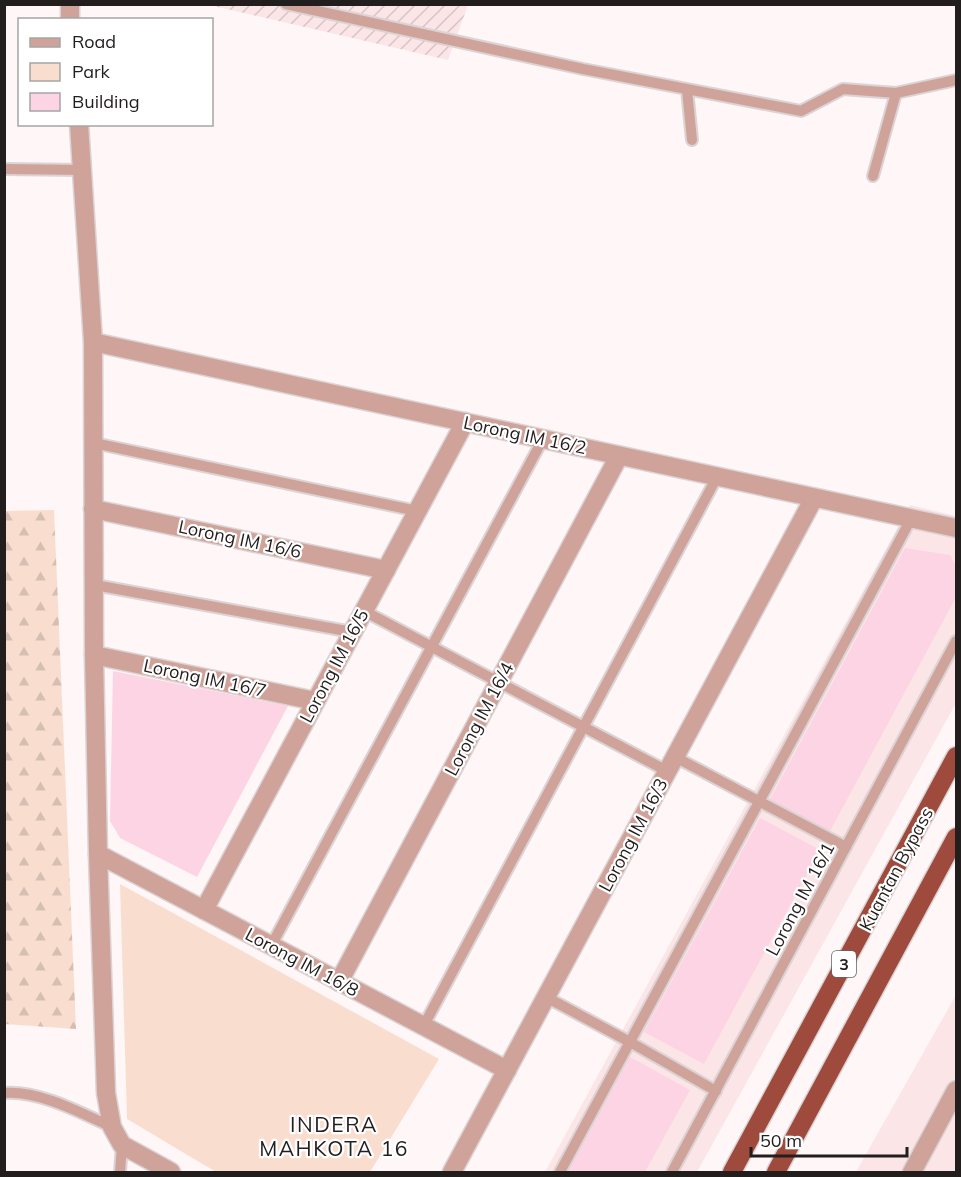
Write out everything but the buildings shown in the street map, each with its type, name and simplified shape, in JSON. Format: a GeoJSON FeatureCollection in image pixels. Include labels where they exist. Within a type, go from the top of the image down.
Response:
{"type":"FeatureCollection","features":[{"type":"Feature","properties":{"kind":"highway","name":"Kuantan Bypass"},"geometry":{"type":"LineString","coordinates":[[732,1173],[957,756]]}},
{"type":"Feature","properties":{"kind":"highway","name":"Kuantan Bypass"},"geometry":{"type":"LineString","coordinates":[[776,1173],[957,837]]}},
{"type":"Feature","properties":{"kind":"street"},"geometry":{"type":"LineString","coordinates":[[79,126],[93,342],[94,655],[106,1093],[112,1127],[122,1146],[171,1173]]}},
{"type":"Feature","properties":{"kind":"street","name":"Lorong IM 16/2"},"geometry":{"type":"LineString","coordinates":[[93,342],[957,528]]}},
{"type":"Feature","properties":{"kind":"street","name":"Lorong IM 16/5"},"geometry":{"type":"LineString","coordinates":[[204,910],[465,422]]}},
{"type":"Feature","properties":{"kind":"street","name":"Lorong IM 16/4"},"geometry":{"type":"LineString","coordinates":[[339,981],[620,456]]}},
{"type":"Feature","properties":{"kind":"street","name":"Lorong IM 16/3"},"geometry":{"type":"LineString","coordinates":[[452,1173],[814,498]]}},
{"type":"Feature","properties":{"kind":"street","name":"Lorong IM 16/6"},"geometry":{"type":"LineString","coordinates":[[93,509],[386,570]]}},
{"type":"Feature","properties":{"kind":"street","name":"Lorong IM 16/7"},"geometry":{"type":"LineString","coordinates":[[94,655],[315,701]]}},
{"type":"Feature","properties":{"kind":"street","name":"Lorong IM 16/8"},"geometry":{"type":"LineString","coordinates":[[98,854],[507,1070]]}},
{"type":"Feature","properties":{"kind":"street"},"geometry":{"type":"LineString","coordinates":[[912,1173],[957,1090]]}},
{"type":"Feature","properties":{"kind":"lane"},"geometry":{"type":"LineString","coordinates":[[286,4],[467,45],[801,111],[843,89],[896,93],[957,80]]}},
{"type":"Feature","properties":{"kind":"lane"},"geometry":{"type":"LineString","coordinates":[[687,90],[692,140]]}},
{"type":"Feature","properties":{"kind":"lane"},"geometry":{"type":"LineString","coordinates":[[873,176],[896,93]]}},
{"type":"Feature","properties":{"kind":"lane"},"geometry":{"type":"LineString","coordinates":[[4,169],[82,170]]}},
{"type":"Feature","properties":{"kind":"lane"},"geometry":{"type":"LineString","coordinates":[[271,946],[543,439]]}},
{"type":"Feature","properties":{"kind":"lane"},"geometry":{"type":"LineString","coordinates":[[94,443],[417,511]]}},
{"type":"Feature","properties":{"kind":"lane"},"geometry":{"type":"LineString","coordinates":[[423,1026],[717,477]]}},
{"type":"Feature","properties":{"kind":"lane"},"geometry":{"type":"LineString","coordinates":[[560,1173],[911,519]]}},
{"type":"Feature","properties":{"kind":"lane"},"geometry":{"type":"LineString","coordinates":[[95,585],[352,632]]}},
{"type":"Feature","properties":{"kind":"lane"},"geometry":{"type":"LineString","coordinates":[[364,611],[584,727],[759,801],[846,847]]}},
{"type":"Feature","properties":{"kind":"lane","name":"Lorong IM 16/1"},"geometry":{"type":"LineString","coordinates":[[672,1173],[957,641]]}},
{"type":"Feature","properties":{"kind":"lane"},"geometry":{"type":"LineString","coordinates":[[546,997],[716,1091]]}},
{"type":"Feature","properties":{"kind":"lane"},"geometry":{"type":"LineString","coordinates":[[4,1093],[23,1093],[69,1107],[112,1127]]}},
{"type":"Feature","properties":{"kind":"lane"},"geometry":{"type":"LineString","coordinates":[[120,1173],[122,1146]]}},
{"type":"Feature","properties":{"kind":"shaded area"},"geometry":{"type":"Polygon","coordinates":[[[209,5],[468,5],[448,60],[209,5]]]}},
{"type":"Feature","properties":{"kind":"shaded area"},"geometry":{"type":"Polygon","coordinates":[[[910,505],[956,516],[956,703],[697,1172],[545,1172],[910,505]]]}},
{"type":"Feature","properties":{"kind":"shaded area"},"geometry":{"type":"Polygon","coordinates":[[[956,995],[956,1172],[856,1172],[956,995]]]}},
{"type":"Feature","properties":{"kind":"green space"},"geometry":{"type":"Polygon","coordinates":[[[54,510],[76,1029],[4,1024],[5,511],[54,510]]]}},
{"type":"Feature","properties":{"kind":"green space"},"geometry":{"type":"Polygon","coordinates":[[[120,884],[439,1059],[370,1172],[216,1172],[127,1119],[120,884]]]}},
{"type":"Feature","properties":{"kind":"district","name":"INDERA MAHKOTA 16"},"geometry":{"type":"Point","coordinates":[334,1136]}}]}
